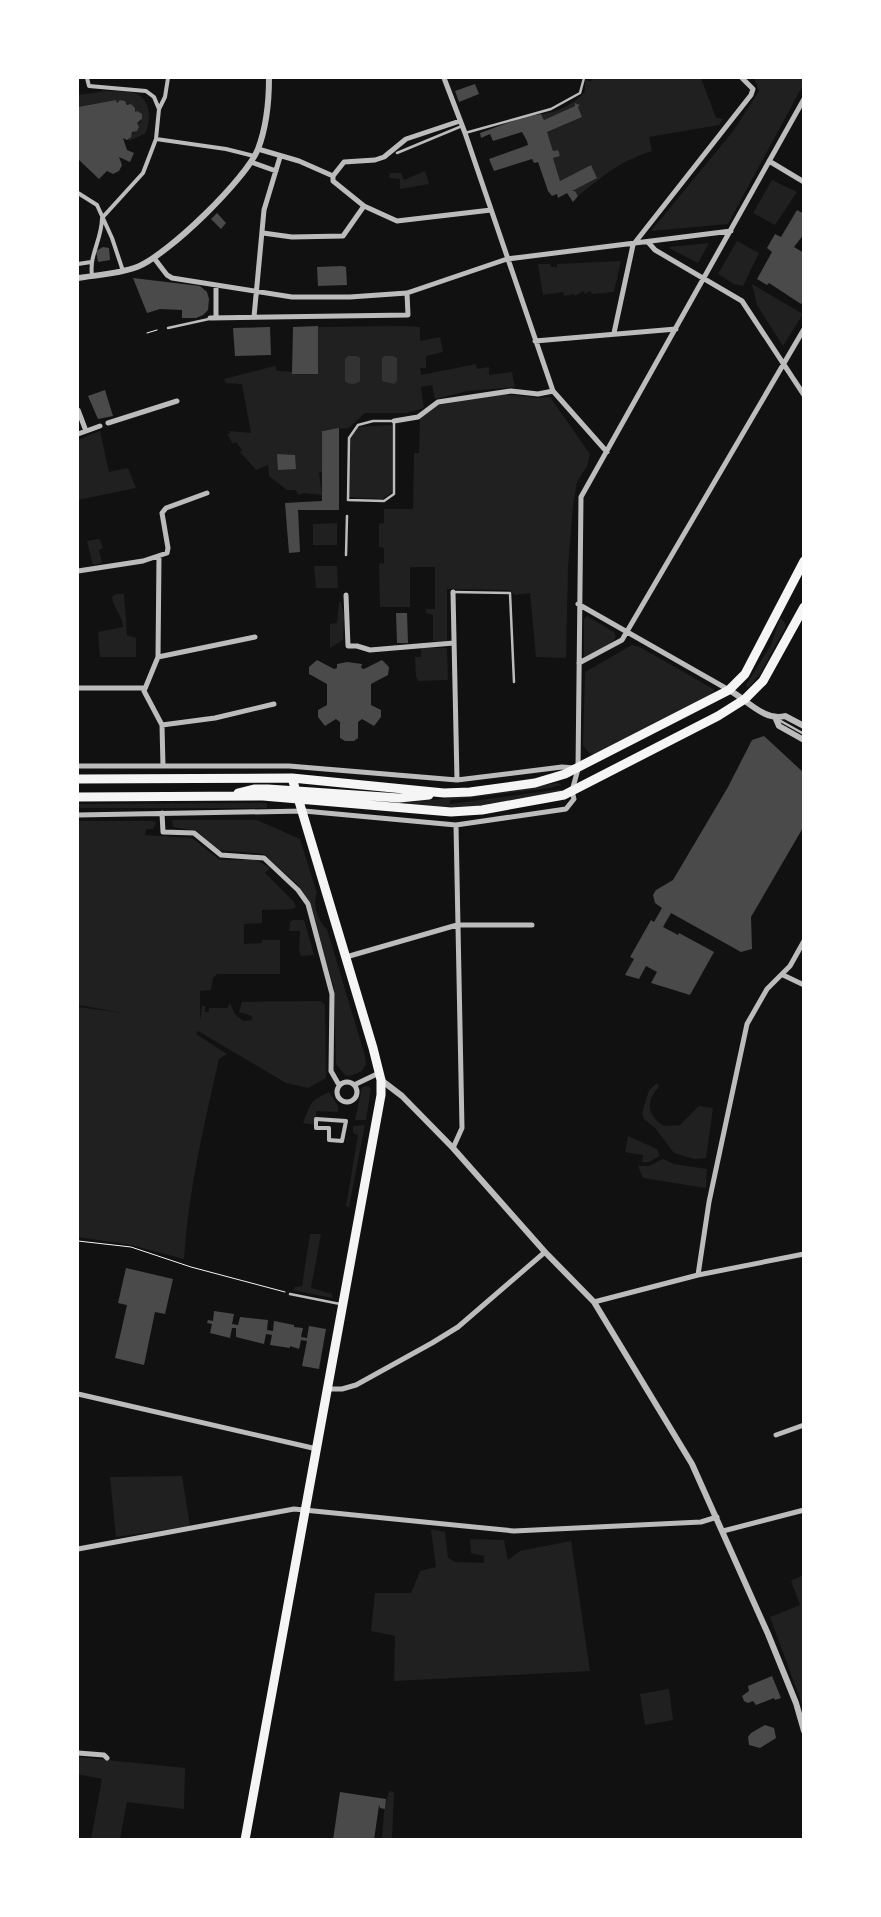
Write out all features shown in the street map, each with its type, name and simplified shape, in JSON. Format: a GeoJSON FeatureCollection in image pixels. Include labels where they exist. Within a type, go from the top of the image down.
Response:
{"type":"FeatureCollection","features":[{"type":"Feature","properties":{"kind":"main road"},"geometry":{"type":"LineString","coordinates":[[228,795],[254,789],[296,789],[399,798],[535,783],[578,769],[729,690],[745,674],[804,562]]}},
{"type":"Feature","properties":{"kind":"main road"},"geometry":{"type":"LineString","coordinates":[[78,797],[228,795],[368,803],[451,812],[482,810],[535,802],[572,791],[718,716],[745,699],[763,681],[804,606]]}},
{"type":"Feature","properties":{"kind":"main road"},"geometry":{"type":"LineString","coordinates":[[78,779],[292,778],[444,793]]}},
{"type":"Feature","properties":{"kind":"main road"},"geometry":{"type":"LineString","coordinates":[[245,1840],[380,1109],[380,1076],[304,811],[292,778]]}},
{"type":"Feature","properties":{"kind":"street"},"geometry":{"type":"LineString","coordinates":[[86,78],[89,86],[146,91],[154,97],[159,110]]}},
{"type":"Feature","properties":{"kind":"street"},"geometry":{"type":"LineString","coordinates":[[92,276],[91,262],[102,230],[102,218],[125,195],[143,173],[156,139],[159,110],[165,97],[168,78]]}},
{"type":"Feature","properties":{"kind":"street"},"geometry":{"type":"LineString","coordinates":[[78,278],[122,269],[154,258],[208,210],[252,159],[258,149],[268,100],[269,78]]}},
{"type":"Feature","properties":{"kind":"street"},"geometry":{"type":"LineString","coordinates":[[444,78],[465,133],[552,391],[607,452]]}},
{"type":"Feature","properties":{"kind":"street"},"geometry":{"type":"LineString","coordinates":[[614,333],[633,245],[751,95],[753,89],[742,78]]}},
{"type":"Feature","properties":{"kind":"street"},"geometry":{"type":"LineString","coordinates":[[78,815],[304,811],[456,824],[566,809],[574,798],[572,791],[578,769],[578,604],[581,497],[804,99]]}},
{"type":"Feature","properties":{"kind":"street"},"geometry":{"type":"LineString","coordinates":[[332,176],[344,162],[375,160],[384,157],[406,139],[461,123]]}},
{"type":"Feature","properties":{"kind":"street"},"geometry":{"type":"LineString","coordinates":[[156,139],[226,150],[252,159],[276,171]]}},
{"type":"Feature","properties":{"kind":"street"},"geometry":{"type":"LineString","coordinates":[[258,149],[299,161],[332,176],[333,181],[340,188],[364,206],[397,221],[491,210]]}},
{"type":"Feature","properties":{"kind":"street"},"geometry":{"type":"LineString","coordinates":[[254,317],[264,210],[280,156]]}},
{"type":"Feature","properties":{"kind":"street"},"geometry":{"type":"LineString","coordinates":[[769,161],[804,182]]}},
{"type":"Feature","properties":{"kind":"street"},"geometry":{"type":"LineString","coordinates":[[78,193],[96,205],[112,238],[122,269]]}},
{"type":"Feature","properties":{"kind":"street"},"geometry":{"type":"LineString","coordinates":[[263,233],[292,237],[343,236],[364,206]]}},
{"type":"Feature","properties":{"kind":"street"},"geometry":{"type":"LineString","coordinates":[[154,258],[170,277],[292,297],[350,297],[407,293],[507,259],[633,245],[730,231]]}},
{"type":"Feature","properties":{"kind":"street"},"geometry":{"type":"LineString","coordinates":[[648,242],[656,250],[742,301],[804,395]]}},
{"type":"Feature","properties":{"kind":"street"},"geometry":{"type":"LineString","coordinates":[[78,264],[91,262]]}},
{"type":"Feature","properties":{"kind":"street"},"geometry":{"type":"LineString","coordinates":[[216,286],[213,318],[408,315],[407,293]]}},
{"type":"Feature","properties":{"kind":"street"},"geometry":{"type":"LineString","coordinates":[[535,341],[676,329]]}},
{"type":"Feature","properties":{"kind":"street"},"geometry":{"type":"LineString","coordinates":[[579,663],[622,640],[804,329]]}},
{"type":"Feature","properties":{"kind":"street"},"geometry":{"type":"LineString","coordinates":[[394,421],[418,417],[438,402],[511,391],[538,394],[552,391]]}},
{"type":"Feature","properties":{"kind":"street"},"geometry":{"type":"LineString","coordinates":[[108,423],[177,401]]}},
{"type":"Feature","properties":{"kind":"street"},"geometry":{"type":"LineString","coordinates":[[78,410],[86,431]]}},
{"type":"Feature","properties":{"kind":"street"},"geometry":{"type":"LineString","coordinates":[[78,434],[100,426]]}},
{"type":"Feature","properties":{"kind":"street"},"geometry":{"type":"LineString","coordinates":[[78,571],[143,561],[167,554],[168,548],[162,513],[164,510],[207,493]]}},
{"type":"Feature","properties":{"kind":"street"},"geometry":{"type":"LineString","coordinates":[[159,556],[158,657],[144,694],[162,725],[162,766]]}},
{"type":"Feature","properties":{"kind":"street"},"geometry":{"type":"LineString","coordinates":[[453,592],[458,780]]}},
{"type":"Feature","properties":{"kind":"street"},"geometry":{"type":"LineString","coordinates":[[346,595],[348,646],[357,646],[370,650],[454,643]]}},
{"type":"Feature","properties":{"kind":"street"},"geometry":{"type":"LineString","coordinates":[[578,604],[745,699],[765,714],[776,718],[785,716],[804,726]]}},
{"type":"Feature","properties":{"kind":"street"},"geometry":{"type":"LineString","coordinates":[[158,657],[255,637]]}},
{"type":"Feature","properties":{"kind":"street"},"geometry":{"type":"LineString","coordinates":[[78,688],[145,688]]}},
{"type":"Feature","properties":{"kind":"street"},"geometry":{"type":"LineString","coordinates":[[162,725],[215,718],[274,704]]}},
{"type":"Feature","properties":{"kind":"street"},"geometry":{"type":"LineString","coordinates":[[776,718],[779,726],[804,740]]}},
{"type":"Feature","properties":{"kind":"street"},"geometry":{"type":"LineString","coordinates":[[78,766],[288,766],[458,780],[562,767],[578,769]]}},
{"type":"Feature","properties":{"kind":"street"},"geometry":{"type":"LineString","coordinates":[[288,766],[292,778]]}},
{"type":"Feature","properties":{"kind":"street"},"geometry":{"type":"LineString","coordinates":[[162,813],[163,832],[194,833],[221,855],[264,858],[298,890],[308,904],[332,994],[331,1071],[339,1085],[337,1091],[338,1098],[347,1102],[353,1099],[356,1094],[354,1085]]}},
{"type":"Feature","properties":{"kind":"street"},"geometry":{"type":"LineString","coordinates":[[453,1148],[462,1128],[456,824]]}},
{"type":"Feature","properties":{"kind":"street"},"geometry":{"type":"LineString","coordinates":[[346,957],[457,925],[532,925]]}},
{"type":"Feature","properties":{"kind":"street"},"geometry":{"type":"LineString","coordinates":[[698,1275],[709,1202],[748,1024],[767,989],[783,975],[804,942]]}},
{"type":"Feature","properties":{"kind":"street"},"geometry":{"type":"LineString","coordinates":[[783,975],[804,985]]}},
{"type":"Feature","properties":{"kind":"street"},"geometry":{"type":"LineString","coordinates":[[339,1085],[348,1082],[354,1085],[380,1076],[453,1148],[545,1252],[594,1302],[692,1464],[723,1530],[796,1703],[804,1731]]}},
{"type":"Feature","properties":{"kind":"street"},"geometry":{"type":"LineString","coordinates":[[316,1119],[346,1121],[342,1141],[329,1140],[329,1128],[316,1128],[316,1119]]}},
{"type":"Feature","properties":{"kind":"street"},"geometry":{"type":"LineString","coordinates":[[328,1389],[342,1389],[356,1385],[432,1343],[478,1310],[545,1252]]}},
{"type":"Feature","properties":{"kind":"street"},"geometry":{"type":"LineString","coordinates":[[594,1302],[698,1275],[804,1254]]}},
{"type":"Feature","properties":{"kind":"street"},"geometry":{"type":"LineString","coordinates":[[78,1394],[317,1449]]}},
{"type":"Feature","properties":{"kind":"street"},"geometry":{"type":"LineString","coordinates":[[776,1435],[804,1425]]}},
{"type":"Feature","properties":{"kind":"street"},"geometry":{"type":"LineString","coordinates":[[78,1549],[294,1509],[514,1531],[701,1522],[717,1517]]}},
{"type":"Feature","properties":{"kind":"street"},"geometry":{"type":"LineString","coordinates":[[723,1530],[804,1510]]}},
{"type":"Feature","properties":{"kind":"street"},"geometry":{"type":"LineString","coordinates":[[78,1753],[104,1755],[107,1758]]}},
{"type":"Feature","properties":{"kind":"lane"},"geometry":{"type":"LineString","coordinates":[[465,133],[552,109],[580,93],[584,78]]}},
{"type":"Feature","properties":{"kind":"lane"},"geometry":{"type":"LineString","coordinates":[[397,153],[461,123]]}},
{"type":"Feature","properties":{"kind":"lane"},"geometry":{"type":"LineString","coordinates":[[168,328],[213,318]]}},
{"type":"Feature","properties":{"kind":"lane"},"geometry":{"type":"LineString","coordinates":[[373,421],[394,421],[394,494],[384,501],[348,500],[349,438],[353,429],[358,425],[373,421]]}},
{"type":"Feature","properties":{"kind":"lane"},"geometry":{"type":"LineString","coordinates":[[346,555],[347,516]]}},
{"type":"Feature","properties":{"kind":"lane"},"geometry":{"type":"LineString","coordinates":[[453,592],[510,593],[514,682]]}},
{"type":"Feature","properties":{"kind":"lane"},"geometry":{"type":"LineString","coordinates":[[776,718],[804,734]]}},
{"type":"Feature","properties":{"kind":"lane"},"geometry":{"type":"LineString","coordinates":[[290,1294],[344,1305]]}},
{"type":"Feature","properties":{"kind":"path"},"geometry":{"type":"LineString","coordinates":[[147,333],[157,330]]}},
{"type":"Feature","properties":{"kind":"path"},"geometry":{"type":"LineString","coordinates":[[78,1241],[131,1246],[191,1267],[290,1294]]}},
{"type":"Feature","properties":{"kind":"shaded area"},"geometry":{"type":"Polygon","coordinates":[[[592,78],[701,78],[716,118],[723,119],[719,125],[649,137],[652,151],[621,164],[578,196],[575,191],[572,191],[591,165],[560,181],[553,158],[560,156],[558,150],[553,151],[547,132],[582,117],[578,107],[580,105],[577,103],[575,106],[544,120],[541,114],[559,110],[576,100],[585,92],[585,80],[592,81],[592,78]]]}},
{"type":"Feature","properties":{"kind":"shaded area"},"geometry":{"type":"Polygon","coordinates":[[[754,78],[803,78],[803,85],[728,224],[651,231],[734,130],[759,91],[754,78]]]}},
{"type":"Feature","properties":{"kind":"shaded area"},"geometry":{"type":"Polygon","coordinates":[[[105,91],[130,92],[142,98],[149,112],[145,134],[128,141],[132,133],[135,134],[133,132],[137,131],[139,127],[137,123],[140,123],[142,119],[142,114],[137,111],[135,112],[135,108],[131,104],[128,105],[129,102],[127,104],[125,101],[120,100],[117,103],[116,100],[78,107],[79,95],[105,91]]]}},
{"type":"Feature","properties":{"kind":"shaded area"},"geometry":{"type":"Polygon","coordinates":[[[425,171],[429,184],[400,189],[400,179],[389,178],[390,173],[401,173],[404,180],[425,171]]]}},
{"type":"Feature","properties":{"kind":"shaded area"},"geometry":{"type":"Polygon","coordinates":[[[772,180],[797,192],[775,225],[753,213],[772,180]]]}},
{"type":"Feature","properties":{"kind":"shaded area"},"geometry":{"type":"Polygon","coordinates":[[[737,241],[759,253],[743,286],[734,284],[718,274],[737,241]]]}},
{"type":"Feature","properties":{"kind":"shaded area"},"geometry":{"type":"Polygon","coordinates":[[[709,243],[698,263],[669,248],[670,247],[709,243]]]}},
{"type":"Feature","properties":{"kind":"shaded area"},"geometry":{"type":"Polygon","coordinates":[[[621,261],[614,292],[592,294],[590,291],[585,294],[583,291],[575,296],[574,294],[564,296],[563,292],[543,295],[538,264],[550,264],[551,267],[557,267],[557,264],[621,261]]]}},
{"type":"Feature","properties":{"kind":"shaded area"},"geometry":{"type":"Polygon","coordinates":[[[752,284],[803,314],[783,346],[757,305],[752,284]]]}},
{"type":"Feature","properties":{"kind":"shaded area"},"geometry":{"type":"Polygon","coordinates":[[[318,327],[420,327],[420,341],[440,337],[443,352],[426,356],[426,368],[420,368],[421,375],[476,364],[477,369],[489,367],[489,375],[512,372],[515,387],[468,391],[435,399],[432,385],[421,387],[424,408],[406,413],[365,413],[349,428],[323,430],[323,471],[319,473],[322,495],[305,493],[298,495],[296,490],[287,490],[269,476],[268,465],[256,470],[240,452],[242,450],[236,442],[233,444],[227,434],[230,434],[229,431],[251,433],[242,384],[226,383],[224,379],[275,366],[277,371],[318,373],[318,327]]]}},
{"type":"Feature","properties":{"kind":"shaded area"},"geometry":{"type":"Polygon","coordinates":[[[348,356],[360,358],[360,381],[355,384],[345,381],[345,359],[348,356]]]}},
{"type":"Feature","properties":{"kind":"shaded area"},"geometry":{"type":"Polygon","coordinates":[[[385,356],[397,358],[397,381],[394,384],[382,381],[382,358],[385,356]]]}},
{"type":"Feature","properties":{"kind":"shaded area"},"geometry":{"type":"Polygon","coordinates":[[[505,394],[537,398],[550,397],[590,454],[587,466],[577,482],[573,506],[568,568],[566,658],[536,657],[530,593],[515,595],[509,590],[447,589],[447,641],[433,641],[433,615],[426,613],[426,609],[435,609],[435,567],[410,567],[410,607],[380,607],[379,564],[384,563],[384,548],[379,547],[379,524],[384,523],[384,509],[413,509],[414,453],[419,453],[420,419],[431,406],[505,394]]]}},
{"type":"Feature","properties":{"kind":"shaded area"},"geometry":{"type":"Polygon","coordinates":[[[392,425],[392,492],[382,499],[348,497],[350,438],[356,427],[392,425]]]}},
{"type":"Feature","properties":{"kind":"shaded area"},"geometry":{"type":"Polygon","coordinates":[[[100,431],[109,472],[128,468],[136,488],[78,500],[78,440],[100,431]]]}},
{"type":"Feature","properties":{"kind":"shaded area"},"geometry":{"type":"Polygon","coordinates":[[[337,523],[337,545],[313,545],[313,524],[337,523]]]}},
{"type":"Feature","properties":{"kind":"shaded area"},"geometry":{"type":"Polygon","coordinates":[[[98,539],[103,548],[99,550],[102,563],[93,565],[87,541],[98,539]]]}},
{"type":"Feature","properties":{"kind":"shaded area"},"geometry":{"type":"Polygon","coordinates":[[[314,566],[337,566],[338,588],[316,588],[314,566]]]}},
{"type":"Feature","properties":{"kind":"shaded area"},"geometry":{"type":"Polygon","coordinates":[[[116,594],[124,594],[127,635],[136,638],[136,657],[100,657],[98,632],[123,627],[112,597],[116,594]]]}},
{"type":"Feature","properties":{"kind":"shaded area"},"geometry":{"type":"Polygon","coordinates":[[[339,602],[341,602],[344,615],[343,640],[330,648],[330,624],[337,623],[339,602]]]}},
{"type":"Feature","properties":{"kind":"shaded area"},"geometry":{"type":"Polygon","coordinates":[[[587,616],[614,632],[616,637],[611,644],[586,657],[584,656],[584,619],[587,616]]]}},
{"type":"Feature","properties":{"kind":"shaded area"},"geometry":{"type":"Polygon","coordinates":[[[780,618],[786,626],[760,674],[748,688],[746,685],[771,645],[780,618]]]}},
{"type":"Feature","properties":{"kind":"shaded area"},"geometry":{"type":"Polygon","coordinates":[[[632,645],[640,647],[715,690],[710,695],[596,755],[589,753],[583,745],[585,672],[632,645]]]}},
{"type":"Feature","properties":{"kind":"shaded area"},"geometry":{"type":"Polygon","coordinates":[[[421,648],[447,648],[448,680],[418,681],[415,657],[421,657],[421,648]]]}},
{"type":"Feature","properties":{"kind":"shaded area"},"geometry":{"type":"Polygon","coordinates":[[[558,783],[562,785],[450,800],[450,804],[562,789],[560,792],[534,798],[477,807],[411,806],[347,799],[435,800],[558,783]]]}},
{"type":"Feature","properties":{"kind":"shaded area"},"geometry":{"type":"Polygon","coordinates":[[[267,803],[267,808],[78,808],[78,804],[267,803]]]}},
{"type":"Feature","properties":{"kind":"shaded area"},"geometry":{"type":"Polygon","coordinates":[[[172,820],[257,820],[300,839],[317,893],[315,902],[317,912],[321,922],[327,929],[365,1056],[366,1064],[362,1071],[350,1076],[345,1075],[336,1064],[334,988],[309,902],[298,885],[264,854],[218,850],[197,831],[173,827],[172,820]]]}},
{"type":"Feature","properties":{"kind":"shaded area"},"geometry":{"type":"Polygon","coordinates":[[[79,821],[154,821],[156,823],[153,829],[146,829],[145,835],[192,838],[220,860],[257,860],[270,868],[265,873],[294,902],[296,907],[293,909],[262,910],[262,923],[244,924],[244,944],[262,943],[262,940],[280,940],[280,974],[217,974],[213,978],[211,990],[200,991],[200,1021],[202,1006],[205,1006],[205,1012],[209,1012],[209,1008],[227,1008],[230,1003],[235,1014],[243,1021],[252,1020],[252,1016],[239,1012],[242,1002],[321,1001],[325,1005],[326,1078],[308,1088],[286,1083],[198,1031],[196,1034],[227,1054],[219,1059],[202,1134],[189,1209],[184,1259],[131,1245],[78,1237],[78,1007],[124,1013],[78,1005],[79,821]]]}},
{"type":"Feature","properties":{"kind":"shaded area"},"geometry":{"type":"Polygon","coordinates":[[[293,920],[304,920],[314,955],[301,956],[299,950],[300,931],[289,931],[290,922],[293,920]]]}},
{"type":"Feature","properties":{"kind":"shaded area"},"geometry":{"type":"Polygon","coordinates":[[[657,1083],[659,1087],[652,1097],[650,1108],[654,1117],[664,1126],[680,1125],[699,1106],[713,1108],[706,1158],[694,1159],[674,1153],[655,1128],[644,1119],[642,1113],[649,1090],[657,1083]]]}},
{"type":"Feature","properties":{"kind":"shaded area"},"geometry":{"type":"Polygon","coordinates":[[[367,1086],[371,1088],[366,1120],[355,1120],[362,1087],[367,1086]]]}},
{"type":"Feature","properties":{"kind":"shaded area"},"geometry":{"type":"Polygon","coordinates":[[[329,1092],[338,1106],[338,1112],[316,1111],[316,1125],[303,1123],[311,1104],[317,1098],[329,1092]]]}},
{"type":"Feature","properties":{"kind":"shaded area"},"geometry":{"type":"Polygon","coordinates":[[[365,1125],[349,1207],[346,1206],[358,1135],[353,1133],[353,1126],[365,1125]]]}},
{"type":"Feature","properties":{"kind":"shaded area"},"geometry":{"type":"Polygon","coordinates":[[[628,1136],[657,1149],[660,1156],[649,1162],[642,1162],[643,1155],[625,1152],[628,1136]]]}},
{"type":"Feature","properties":{"kind":"shaded area"},"geometry":{"type":"Polygon","coordinates":[[[663,1159],[674,1164],[707,1169],[706,1188],[643,1178],[638,1166],[649,1166],[663,1159]]]}},
{"type":"Feature","properties":{"kind":"shaded area"},"geometry":{"type":"Polygon","coordinates":[[[310,1234],[321,1234],[311,1288],[332,1294],[332,1298],[293,1290],[295,1287],[302,1286],[310,1234]]]}},
{"type":"Feature","properties":{"kind":"shaded area"},"geometry":{"type":"Polygon","coordinates":[[[182,1476],[190,1526],[116,1537],[110,1477],[182,1476]]]}},
{"type":"Feature","properties":{"kind":"shaded area"},"geometry":{"type":"Polygon","coordinates":[[[431,1529],[445,1532],[448,1558],[455,1562],[484,1563],[484,1556],[471,1553],[470,1539],[504,1540],[508,1560],[520,1551],[571,1541],[590,1671],[394,1681],[395,1636],[371,1631],[375,1593],[411,1593],[420,1571],[436,1567],[431,1529]]]}},
{"type":"Feature","properties":{"kind":"shaded area"},"geometry":{"type":"Polygon","coordinates":[[[803,1575],[803,1707],[770,1617],[800,1605],[791,1581],[803,1575]]]}},
{"type":"Feature","properties":{"kind":"shaded area"},"geometry":{"type":"Polygon","coordinates":[[[669,1689],[673,1720],[645,1725],[640,1694],[669,1689]]]}},
{"type":"Feature","properties":{"kind":"shaded area"},"geometry":{"type":"Polygon","coordinates":[[[78,1757],[185,1768],[184,1809],[127,1802],[120,1839],[91,1839],[102,1779],[78,1774],[78,1757]]]}},
{"type":"Feature","properties":{"kind":"shaded area"},"geometry":{"type":"Polygon","coordinates":[[[389,1791],[394,1792],[392,1839],[382,1840],[384,1811],[389,1791]]]}},
{"type":"Feature","properties":{"kind":"building"},"geometry":{"type":"Polygon","coordinates":[[[475,84],[479,94],[459,102],[455,91],[475,84]]]}},
{"type":"Feature","properties":{"kind":"building"},"geometry":{"type":"Polygon","coordinates":[[[116,100],[117,103],[120,100],[125,101],[127,105],[131,104],[135,108],[135,112],[137,111],[142,114],[142,119],[137,123],[139,127],[137,131],[132,132],[131,137],[127,140],[123,138],[127,150],[134,153],[130,162],[119,157],[122,165],[119,171],[113,174],[107,171],[99,179],[78,159],[78,107],[116,100]]]}},
{"type":"Feature","properties":{"kind":"building"},"geometry":{"type":"Polygon","coordinates":[[[575,103],[580,105],[578,107],[582,117],[547,132],[553,151],[558,150],[560,156],[553,158],[560,181],[591,165],[597,178],[572,191],[575,191],[578,196],[573,202],[567,193],[558,198],[557,194],[552,196],[548,191],[538,162],[534,163],[532,159],[494,171],[489,159],[528,145],[527,141],[522,132],[493,141],[490,134],[481,138],[480,133],[524,117],[541,114],[544,120],[575,106],[575,103]]]}},
{"type":"Feature","properties":{"kind":"building"},"geometry":{"type":"Polygon","coordinates":[[[797,210],[804,214],[804,234],[794,247],[804,253],[804,300],[801,304],[769,283],[767,285],[757,279],[772,252],[767,248],[775,234],[781,237],[797,210]]]}},
{"type":"Feature","properties":{"kind":"building"},"geometry":{"type":"Polygon","coordinates":[[[217,213],[226,223],[221,229],[211,219],[217,213]]]}},
{"type":"Feature","properties":{"kind":"building"},"geometry":{"type":"Polygon","coordinates":[[[103,247],[109,248],[110,260],[98,262],[96,251],[103,247]]]}},
{"type":"Feature","properties":{"kind":"building"},"geometry":{"type":"Polygon","coordinates":[[[317,267],[346,267],[347,285],[318,286],[317,267]]]}},
{"type":"Feature","properties":{"kind":"building"},"geometry":{"type":"Polygon","coordinates":[[[133,278],[200,286],[207,292],[209,299],[208,310],[196,318],[182,318],[182,310],[160,309],[147,313],[133,278]]]}},
{"type":"Feature","properties":{"kind":"building"},"geometry":{"type":"Polygon","coordinates":[[[318,326],[318,374],[292,374],[293,327],[318,326]]]}},
{"type":"Feature","properties":{"kind":"building"},"geometry":{"type":"Polygon","coordinates":[[[270,327],[271,355],[235,356],[233,328],[270,327]]]}},
{"type":"Feature","properties":{"kind":"building"},"geometry":{"type":"Polygon","coordinates":[[[105,390],[113,416],[98,419],[88,396],[105,390]]]}},
{"type":"Feature","properties":{"kind":"building"},"geometry":{"type":"Polygon","coordinates":[[[339,428],[339,510],[298,510],[300,552],[289,553],[285,503],[322,501],[322,431],[339,428]]]}},
{"type":"Feature","properties":{"kind":"building"},"geometry":{"type":"Polygon","coordinates":[[[277,454],[295,455],[296,469],[278,470],[277,454]]]}},
{"type":"Feature","properties":{"kind":"building"},"geometry":{"type":"Polygon","coordinates":[[[396,613],[407,613],[408,643],[397,643],[396,613]]]}},
{"type":"Feature","properties":{"kind":"building"},"geometry":{"type":"Polygon","coordinates":[[[317,660],[334,669],[337,668],[337,664],[347,662],[362,664],[361,668],[364,669],[382,660],[389,667],[388,675],[371,684],[371,705],[381,710],[381,717],[374,726],[362,719],[358,722],[358,738],[354,741],[345,741],[340,738],[340,722],[336,719],[325,726],[318,717],[318,710],[327,705],[327,684],[309,674],[309,667],[317,660]]]}},
{"type":"Feature","properties":{"kind":"building"},"geometry":{"type":"Polygon","coordinates":[[[764,736],[804,773],[804,826],[751,917],[752,949],[741,952],[671,913],[663,927],[678,935],[679,933],[714,952],[690,995],[651,983],[657,972],[646,966],[639,979],[625,975],[634,959],[630,957],[651,920],[654,922],[662,908],[655,903],[653,895],[656,890],[673,880],[728,787],[752,740],[764,736]]]}},
{"type":"Feature","properties":{"kind":"building"},"geometry":{"type":"Polygon","coordinates":[[[126,1268],[173,1279],[165,1314],[155,1312],[144,1365],[115,1358],[127,1305],[118,1303],[126,1268]]]}},
{"type":"Feature","properties":{"kind":"building"},"geometry":{"type":"Polygon","coordinates":[[[214,1311],[234,1314],[232,1324],[238,1325],[240,1317],[268,1320],[267,1330],[273,1331],[274,1321],[294,1325],[294,1327],[303,1328],[301,1337],[307,1338],[309,1326],[326,1329],[319,1369],[302,1366],[307,1341],[301,1340],[299,1349],[290,1346],[290,1348],[270,1345],[272,1335],[266,1334],[264,1344],[236,1337],[236,1328],[232,1328],[230,1338],[210,1333],[212,1324],[207,1323],[208,1320],[213,1321],[214,1311]]]}},
{"type":"Feature","properties":{"kind":"building"},"geometry":{"type":"Polygon","coordinates":[[[772,1676],[781,1698],[775,1700],[774,1698],[756,1705],[753,1701],[748,1703],[744,1701],[742,1696],[749,1691],[748,1686],[772,1676]]]}},
{"type":"Feature","properties":{"kind":"building"},"geometry":{"type":"Polygon","coordinates":[[[765,1725],[774,1728],[776,1738],[760,1748],[749,1745],[748,1737],[751,1733],[765,1725]]]}},
{"type":"Feature","properties":{"kind":"building"},"geometry":{"type":"Polygon","coordinates":[[[340,1792],[386,1799],[385,1809],[380,1808],[379,1805],[374,1840],[333,1840],[340,1792]]]}}]}
